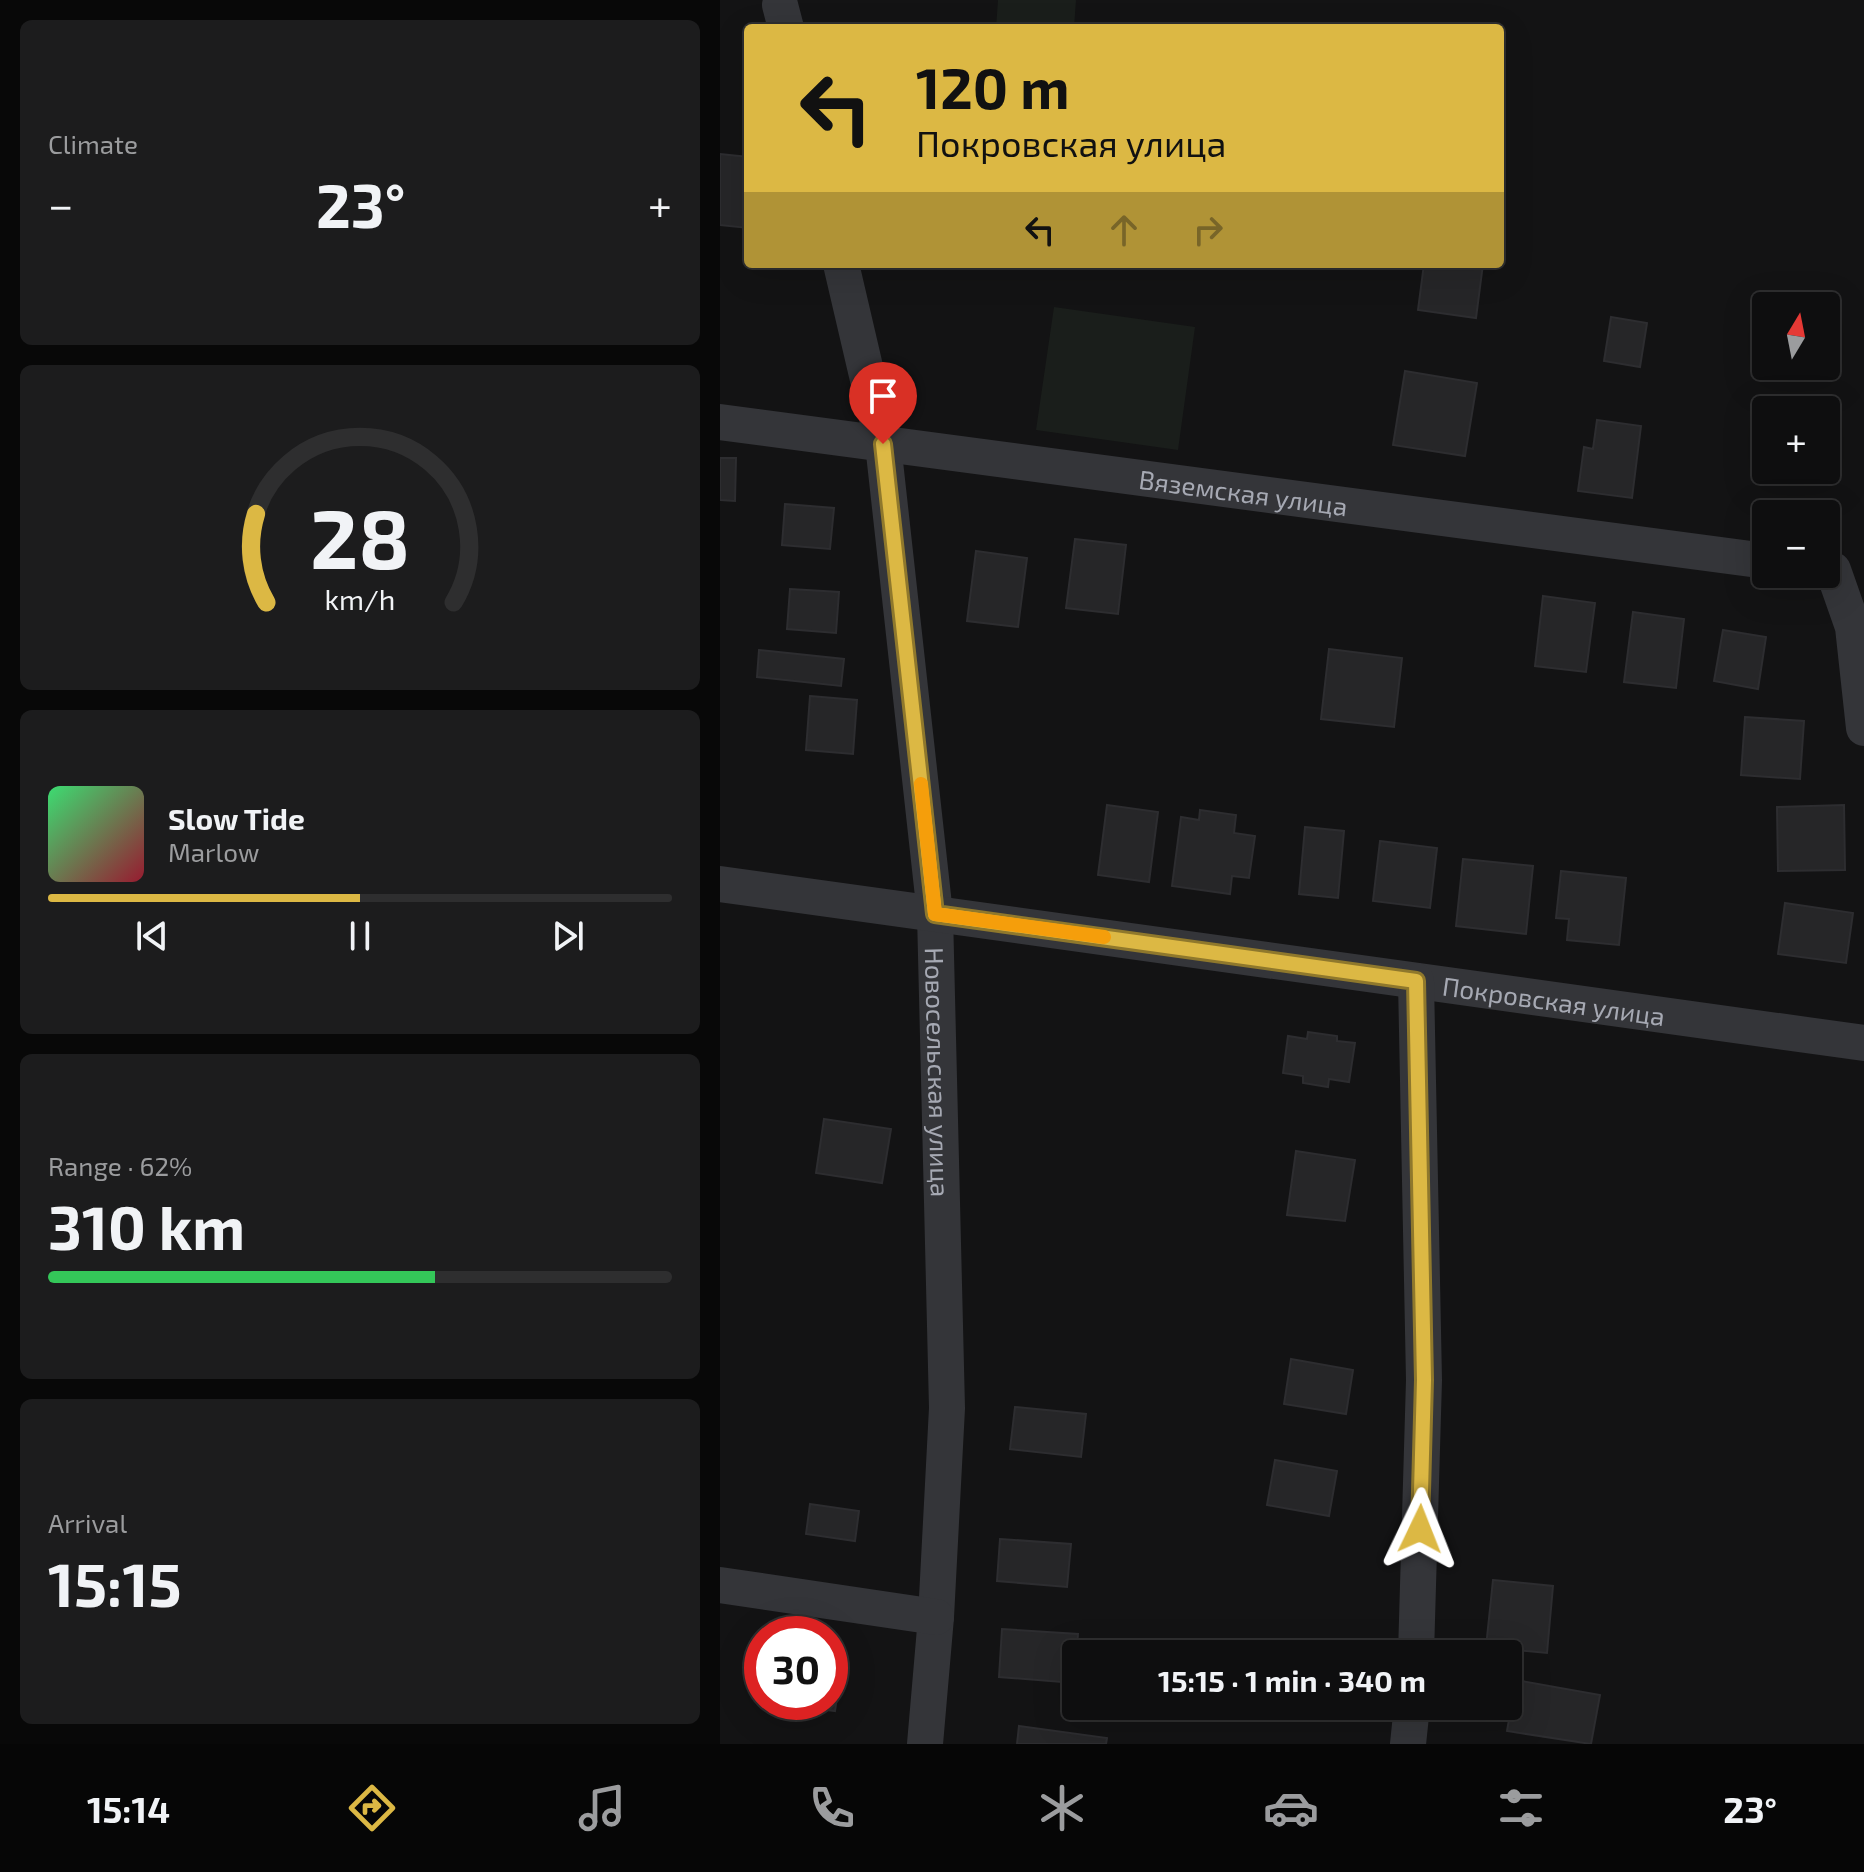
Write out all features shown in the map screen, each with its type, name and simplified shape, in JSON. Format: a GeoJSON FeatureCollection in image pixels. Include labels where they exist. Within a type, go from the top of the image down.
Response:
{"type":"FeatureCollection","features":[{"type":"Feature","properties":{"kind":"street","name":"Новосельская улица"},"geometry":{"type":"LineString","coordinates":[[842,268],[883,444],[935,914],[947,1408],[936,1617],[925,1744]]}},
{"type":"Feature","properties":{"kind":"street","name":"Вяземская улица"},"geometry":{"type":"LineString","coordinates":[[720,422],[1752,559]]}},
{"type":"Feature","properties":{"kind":"street"},"geometry":{"type":"LineString","coordinates":[[1841,571],[1853,627],[1864,728]]}},
{"type":"Feature","properties":{"kind":"street","name":"Покровская улица"},"geometry":{"type":"LineString","coordinates":[[720,884],[1864,1043]]}},
{"type":"Feature","properties":{"kind":"street"},"geometry":{"type":"LineString","coordinates":[[1416,981],[1424,1380],[1416,1640]]}},
{"type":"Feature","properties":{"kind":"street"},"geometry":{"type":"LineString","coordinates":[[720,1585],[936,1617]]}},
{"type":"Feature","properties":{"kind":"street"},"geometry":{"type":"LineString","coordinates":[[1408,1744],[1411,1720]]}},
{"type":"Feature","properties":{"kind":"shaded area"},"geometry":{"type":"Polygon","coordinates":[[[998,0],[1076,0],[1074,24],[996,24],[998,0]]]}},
{"type":"Feature","properties":{"kind":"shaded area"},"geometry":{"type":"Polygon","coordinates":[[[1054,307],[1195,327],[1178,450],[1036,430],[1054,307]]]}},
{"type":"Feature","properties":{"kind":"building"},"geometry":{"type":"Polygon","coordinates":[[[720,154],[744,157],[744,228],[720,225],[720,154]]]}},
{"type":"Feature","properties":{"kind":"building"},"geometry":{"type":"Polygon","coordinates":[[[1423,268],[1482,268],[1476,318],[1418,310],[1423,268]]]}},
{"type":"Feature","properties":{"kind":"building"},"geometry":{"type":"Polygon","coordinates":[[[1611,317],[1647,323],[1640,367],[1604,361],[1611,317]]]}},
{"type":"Feature","properties":{"kind":"building"},"geometry":{"type":"Polygon","coordinates":[[[1405,371],[1477,383],[1465,456],[1393,445],[1405,371]]]}},
{"type":"Feature","properties":{"kind":"building"},"geometry":{"type":"Polygon","coordinates":[[[1597,420],[1641,426],[1632,498],[1578,491],[1584,447],[1593,449],[1597,420]]]}},
{"type":"Feature","properties":{"kind":"building"},"geometry":{"type":"Polygon","coordinates":[[[720,458],[736,458],[735,501],[720,500],[720,458]]]}},
{"type":"Feature","properties":{"kind":"building"},"geometry":{"type":"Polygon","coordinates":[[[785,504],[834,508],[830,549],[782,545],[785,504]]]}},
{"type":"Feature","properties":{"kind":"building"},"geometry":{"type":"Polygon","coordinates":[[[1075,539],[1126,545],[1118,614],[1066,608],[1075,539]]]}},
{"type":"Feature","properties":{"kind":"building"},"geometry":{"type":"Polygon","coordinates":[[[976,551],[1027,558],[1018,627],[967,621],[976,551]]]}},
{"type":"Feature","properties":{"kind":"building"},"geometry":{"type":"Polygon","coordinates":[[[790,589],[839,592],[836,633],[787,629],[790,589]]]}},
{"type":"Feature","properties":{"kind":"building"},"geometry":{"type":"Polygon","coordinates":[[[1543,596],[1595,603],[1586,672],[1535,666],[1543,596]]]}},
{"type":"Feature","properties":{"kind":"building"},"geometry":{"type":"Polygon","coordinates":[[[1633,612],[1684,619],[1676,688],[1624,682],[1633,612]]]}},
{"type":"Feature","properties":{"kind":"building"},"geometry":{"type":"Polygon","coordinates":[[[1723,630],[1766,637],[1758,689],[1714,681],[1723,630]]]}},
{"type":"Feature","properties":{"kind":"building"},"geometry":{"type":"Polygon","coordinates":[[[1329,649],[1402,658],[1394,727],[1321,719],[1329,649]]]}},
{"type":"Feature","properties":{"kind":"building"},"geometry":{"type":"Polygon","coordinates":[[[759,650],[844,659],[841,686],[757,677],[759,650]]]}},
{"type":"Feature","properties":{"kind":"building"},"geometry":{"type":"Polygon","coordinates":[[[810,696],[857,700],[853,754],[806,750],[810,696]]]}},
{"type":"Feature","properties":{"kind":"building"},"geometry":{"type":"Polygon","coordinates":[[[1745,717],[1804,721],[1800,779],[1741,775],[1745,717]]]}},
{"type":"Feature","properties":{"kind":"building"},"geometry":{"type":"Polygon","coordinates":[[[1107,805],[1158,812],[1149,882],[1098,875],[1107,805]]]}},
{"type":"Feature","properties":{"kind":"building"},"geometry":{"type":"Polygon","coordinates":[[[1844,805],[1845,870],[1778,871],[1777,807],[1844,805]]]}},
{"type":"Feature","properties":{"kind":"building"},"geometry":{"type":"Polygon","coordinates":[[[1200,810],[1236,815],[1234,833],[1255,836],[1249,878],[1232,876],[1230,894],[1172,886],[1181,817],[1199,820],[1200,810]]]}},
{"type":"Feature","properties":{"kind":"building"},"geometry":{"type":"Polygon","coordinates":[[[1305,827],[1344,831],[1338,898],[1299,894],[1305,827]]]}},
{"type":"Feature","properties":{"kind":"building"},"geometry":{"type":"Polygon","coordinates":[[[1380,841],[1437,848],[1430,908],[1373,901],[1380,841]]]}},
{"type":"Feature","properties":{"kind":"building"},"geometry":{"type":"Polygon","coordinates":[[[1463,859],[1533,866],[1526,934],[1456,926],[1463,859]]]}},
{"type":"Feature","properties":{"kind":"building"},"geometry":{"type":"Polygon","coordinates":[[[1561,871],[1626,878],[1619,945],[1567,940],[1569,919],[1556,918],[1561,871]]]}},
{"type":"Feature","properties":{"kind":"building"},"geometry":{"type":"Polygon","coordinates":[[[1785,903],[1853,913],[1846,963],[1778,954],[1785,903]]]}},
{"type":"Feature","properties":{"kind":"building"},"geometry":{"type":"Polygon","coordinates":[[[1308,1032],[1337,1036],[1337,1041],[1355,1043],[1349,1082],[1329,1079],[1328,1087],[1303,1083],[1303,1076],[1283,1073],[1288,1036],[1307,1039],[1308,1032]]]}},
{"type":"Feature","properties":{"kind":"building"},"geometry":{"type":"Polygon","coordinates":[[[824,1119],[891,1129],[882,1183],[816,1173],[824,1119]]]}},
{"type":"Feature","properties":{"kind":"building"},"geometry":{"type":"Polygon","coordinates":[[[1296,1151],[1355,1160],[1345,1221],[1287,1215],[1296,1151]]]}},
{"type":"Feature","properties":{"kind":"building"},"geometry":{"type":"Polygon","coordinates":[[[1291,1359],[1353,1370],[1346,1414],[1284,1404],[1291,1359]]]}},
{"type":"Feature","properties":{"kind":"building"},"geometry":{"type":"Polygon","coordinates":[[[1015,1407],[1086,1414],[1081,1457],[1010,1449],[1015,1407]]]}},
{"type":"Feature","properties":{"kind":"building"},"geometry":{"type":"Polygon","coordinates":[[[1275,1460],[1337,1471],[1329,1516],[1267,1505],[1275,1460]]]}},
{"type":"Feature","properties":{"kind":"building"},"geometry":{"type":"Polygon","coordinates":[[[810,1504],[859,1511],[855,1541],[806,1534],[810,1504]]]}},
{"type":"Feature","properties":{"kind":"building"},"geometry":{"type":"Polygon","coordinates":[[[1000,1539],[1071,1544],[1067,1587],[997,1581],[1000,1539]]]}},
{"type":"Feature","properties":{"kind":"building"},"geometry":{"type":"Polygon","coordinates":[[[1493,1580],[1553,1586],[1547,1653],[1522,1651],[1522,1640],[1487,1640],[1493,1580]]]}},
{"type":"Feature","properties":{"kind":"building"},"geometry":{"type":"Polygon","coordinates":[[[1002,1629],[1078,1634],[1078,1640],[1062,1640],[1062,1682],[999,1677],[1002,1629]]]}},
{"type":"Feature","properties":{"kind":"building"},"geometry":{"type":"Polygon","coordinates":[[[1522,1681],[1600,1695],[1591,1744],[1507,1731],[1509,1720],[1522,1720],[1522,1681]]]}},
{"type":"Feature","properties":{"kind":"building"},"geometry":{"type":"Polygon","coordinates":[[[1019,1726],[1107,1738],[1106,1744],[1017,1744],[1019,1726]]]}},
{"type":"Feature","properties":{"kind":"slow traffic"},"geometry":{"type":"LineString","coordinates":[[921,784],[935,914],[1104,937]]}},
{"type":"Feature","properties":{"kind":"route"},"geometry":{"type":"LineString","coordinates":[[883,444],[935,914],[1416,981],[1424,1380],[1420,1529]]}}]}
